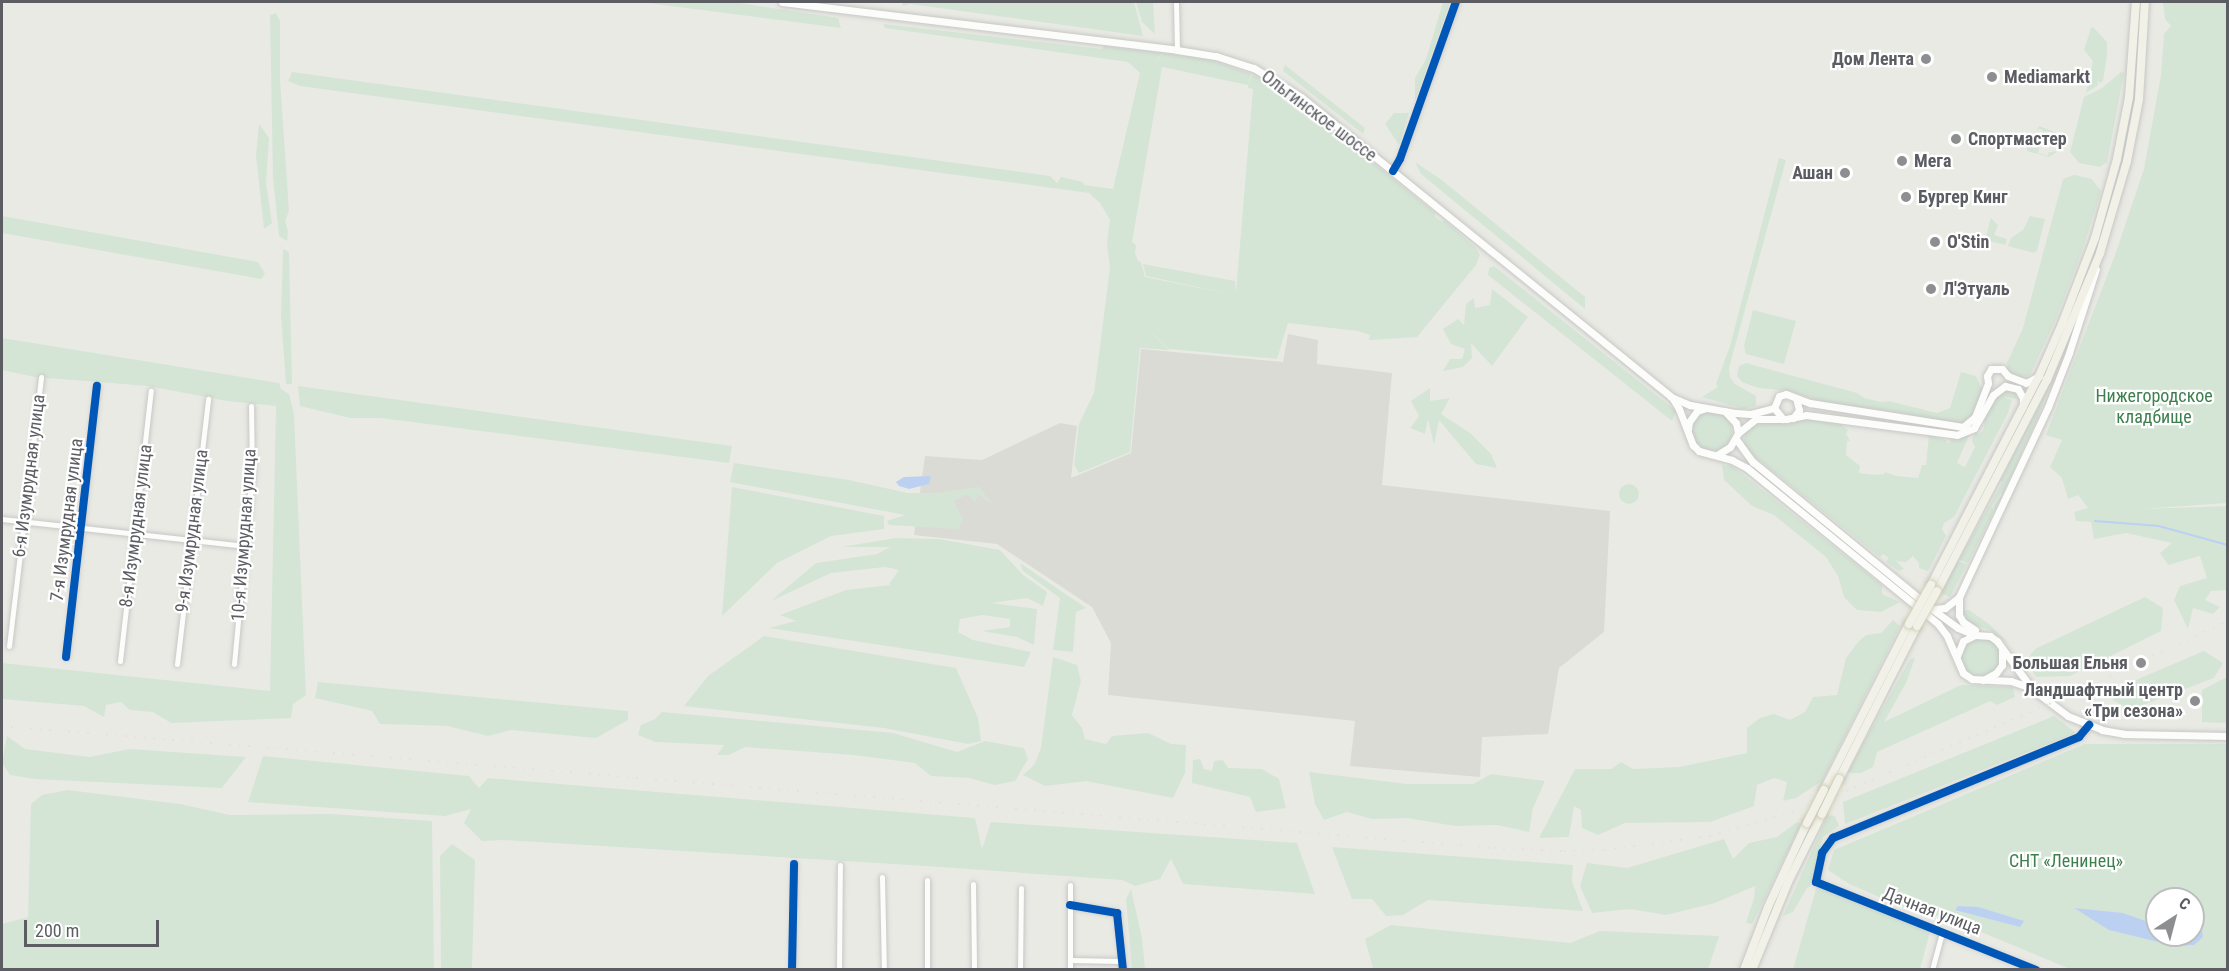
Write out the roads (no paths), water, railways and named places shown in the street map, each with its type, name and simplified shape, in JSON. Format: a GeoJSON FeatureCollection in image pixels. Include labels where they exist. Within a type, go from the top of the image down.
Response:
{"type":"FeatureCollection","features":[{"type":"Feature","properties":{"kind":"main road","name":"Ольгинское шоссе"},"geometry":{"type":"LineString","coordinates":[[782,2],[1177,50],[1236,61],[1269,75],[1393,171],[1671,397]]}},
{"type":"Feature","properties":{"kind":"main road"},"geometry":{"type":"LineString","coordinates":[[1934,588],[2038,376],[2079,283],[2110,186],[2129,97],[2136,2]]}},
{"type":"Feature","properties":{"kind":"main road"},"geometry":{"type":"LineString","coordinates":[[1979,634],[1963,622],[1958,609],[1959,597],[2036,436],[2069,353],[2127,160],[2139,99],[2145,2]]}},
{"type":"Feature","properties":{"kind":"main road"},"geometry":{"type":"LineString","coordinates":[[1744,969],[1768,907],[1807,823],[2047,380],[2100,253]]}},
{"type":"Feature","properties":{"kind":"main road"},"geometry":{"type":"LineString","coordinates":[[1773,408],[1775,401],[1783,394],[1810,403],[1963,426],[1976,417],[1988,383],[1988,372],[1995,368],[2002,369],[2008,376],[2026,383],[2038,376]]}},
{"type":"Feature","properties":{"kind":"main road"},"geometry":{"type":"LineString","coordinates":[[1717,455],[1730,447],[1737,436],[1756,420],[1806,415],[1957,435],[1974,428],[2008,376]]}},
{"type":"Feature","properties":{"kind":"main road"},"geometry":{"type":"LineString","coordinates":[[1988,383],[2018,389],[2023,398],[2023,407]]}},
{"type":"Feature","properties":{"kind":"main road"},"geometry":{"type":"LineString","coordinates":[[1671,397],[1690,405],[1752,414],[1773,408]]}},
{"type":"Feature","properties":{"kind":"main road"},"geometry":{"type":"LineString","coordinates":[[1671,397],[1688,431]]}},
{"type":"Feature","properties":{"kind":"main road"},"geometry":{"type":"LineString","coordinates":[[1793,417],[1799,406],[1796,398]]}},
{"type":"Feature","properties":{"kind":"main road"},"geometry":{"type":"LineString","coordinates":[[1712,407],[1697,411],[1689,422],[1689,439],[1699,451],[1717,455],[1747,468],[1938,624],[1947,636],[1964,673],[1981,680],[2011,681],[2032,689],[2068,716],[2089,725],[2124,734],[2228,736]]}},
{"type":"Feature","properties":{"kind":"main road"},"geometry":{"type":"LineString","coordinates":[[1773,408],[1783,419]]}},
{"type":"Feature","properties":{"kind":"main road"},"geometry":{"type":"LineString","coordinates":[[1720,409],[1730,415],[1736,423],[1737,436],[1753,462],[1932,609],[1958,628],[1990,636],[2032,689]]}},
{"type":"Feature","properties":{"kind":"main road"},"geometry":{"type":"LineString","coordinates":[[1932,609],[1945,608],[1959,597]]}},
{"type":"Feature","properties":{"kind":"main road"},"geometry":{"type":"LineString","coordinates":[[1752,969],[1789,880],[1913,625]]}},
{"type":"Feature","properties":{"kind":"main road"},"geometry":{"type":"LineString","coordinates":[[1957,659],[1963,641],[1979,634]]}},
{"type":"Feature","properties":{"kind":"main road"},"geometry":{"type":"LineString","coordinates":[[1981,680],[1991,677],[2002,665],[2001,647]]}},
{"type":"Feature","properties":{"kind":"street"},"geometry":{"type":"LineString","coordinates":[[1176,2],[1177,50]]}},
{"type":"Feature","properties":{"kind":"street"},"geometry":{"type":"LineString","coordinates":[[1393,171],[1400,159],[1456,2]]}},
{"type":"Feature","properties":{"kind":"street","name":"6-я Изумрудная улица"},"geometry":{"type":"LineString","coordinates":[[9,646],[41,377]]}},
{"type":"Feature","properties":{"kind":"street","name":"7-я Изумрудная улица"},"geometry":{"type":"LineString","coordinates":[[66,657],[97,386]]}},
{"type":"Feature","properties":{"kind":"street","name":"8-я Изумрудная улица"},"geometry":{"type":"LineString","coordinates":[[120,661],[152,391]]}},
{"type":"Feature","properties":{"kind":"street","name":"9-я Изумрудная улица"},"geometry":{"type":"LineString","coordinates":[[177,664],[208,399]]}},
{"type":"Feature","properties":{"kind":"street","name":"10-я Изумрудная улица"},"geometry":{"type":"LineString","coordinates":[[234,664],[252,474],[251,406]]}},
{"type":"Feature","properties":{"kind":"street"},"geometry":{"type":"LineString","coordinates":[[2,519],[246,546]]}},
{"type":"Feature","properties":{"kind":"street","name":"Дачная улица"},"geometry":{"type":"LineString","coordinates":[[2036,969],[1816,882],[1821,853],[1833,838],[2079,737],[2089,725]]}},
{"type":"Feature","properties":{"kind":"street"},"geometry":{"type":"LineString","coordinates":[[792,969],[794,864]]}},
{"type":"Feature","properties":{"kind":"street"},"geometry":{"type":"LineString","coordinates":[[839,969],[840,865]]}},
{"type":"Feature","properties":{"kind":"street"},"geometry":{"type":"LineString","coordinates":[[882,877],[884,969]]}},
{"type":"Feature","properties":{"kind":"street"},"geometry":{"type":"LineString","coordinates":[[927,880],[927,969]]}},
{"type":"Feature","properties":{"kind":"street"},"geometry":{"type":"LineString","coordinates":[[973,884],[974,969]]}},
{"type":"Feature","properties":{"kind":"street"},"geometry":{"type":"LineString","coordinates":[[1070,885],[1070,969]]}},
{"type":"Feature","properties":{"kind":"street"},"geometry":{"type":"LineString","coordinates":[[1020,969],[1021,888]]}},
{"type":"Feature","properties":{"kind":"street"},"geometry":{"type":"LineString","coordinates":[[1070,905],[1117,913],[1123,969]]}},
{"type":"Feature","properties":{"kind":"street"},"geometry":{"type":"LineString","coordinates":[[1932,969],[1942,933]]}},
{"type":"Feature","properties":{"kind":"street"},"geometry":{"type":"LineString","coordinates":[[1070,960],[1122,961]]}},
{"type":"Feature","properties":{"kind":"water"},"geometry":{"type":"Polygon","coordinates":[[[931,476],[929,484],[909,489],[899,486],[896,482],[904,477],[931,476]]]}},
{"type":"Feature","properties":{"kind":"water"},"geometry":{"type":"Polygon","coordinates":[[[1958,906],[1978,907],[2024,921],[2020,927],[1955,910],[1958,906]]]}},
{"type":"Feature","properties":{"kind":"water"},"geometry":{"type":"Polygon","coordinates":[[[2074,908],[2123,913],[2145,921],[2145,939],[2109,930],[2074,908]]]}},
{"type":"Feature","properties":{"kind":"waterway"},"geometry":{"type":"LineString","coordinates":[[2095,521],[2159,526],[2228,545]]}},
{"type":"Feature","properties":{"kind":"railway"},"geometry":{"type":"LineString","coordinates":[[2,726],[1494,848],[1605,850],[1710,836],[1811,806],[2049,704],[2228,621]]}},
{"type":"Feature","properties":{"kind":"place","name":"Дом Лента"},"geometry":{"type":"Point","coordinates":[1926,59]}},
{"type":"Feature","properties":{"kind":"place","name":"Mediamarkt"},"geometry":{"type":"Point","coordinates":[1992,77]}},
{"type":"Feature","properties":{"kind":"place","name":"Спортмастер"},"geometry":{"type":"Point","coordinates":[1956,139]}},
{"type":"Feature","properties":{"kind":"place","name":"Мега"},"geometry":{"type":"Point","coordinates":[1902,161]}},
{"type":"Feature","properties":{"kind":"place","name":"Ашан"},"geometry":{"type":"Point","coordinates":[1845,173]}},
{"type":"Feature","properties":{"kind":"place","name":"Бургер Кинг"},"geometry":{"type":"Point","coordinates":[1906,197]}},
{"type":"Feature","properties":{"kind":"place","name":"O'Stin"},"geometry":{"type":"Point","coordinates":[1935,242]}},
{"type":"Feature","properties":{"kind":"place","name":"Л'Этуаль"},"geometry":{"type":"Point","coordinates":[1931,289]}},
{"type":"Feature","properties":{"kind":"place","name":"Большая Ельня"},"geometry":{"type":"Point","coordinates":[2141,663]}},
{"type":"Feature","properties":{"kind":"place","name":"Ландшафтный центр «Три сезона»"},"geometry":{"type":"Point","coordinates":[2195,701]}},
{"type":"Feature","properties":{"kind":"park label","name":"Нижегородское кладбище"},"geometry":{"type":"Point","coordinates":[2154,407]}},
{"type":"Feature","properties":{"kind":"park label","name":"СНТ «Ленинец»"},"geometry":{"type":"Point","coordinates":[2066,861]}}]}
